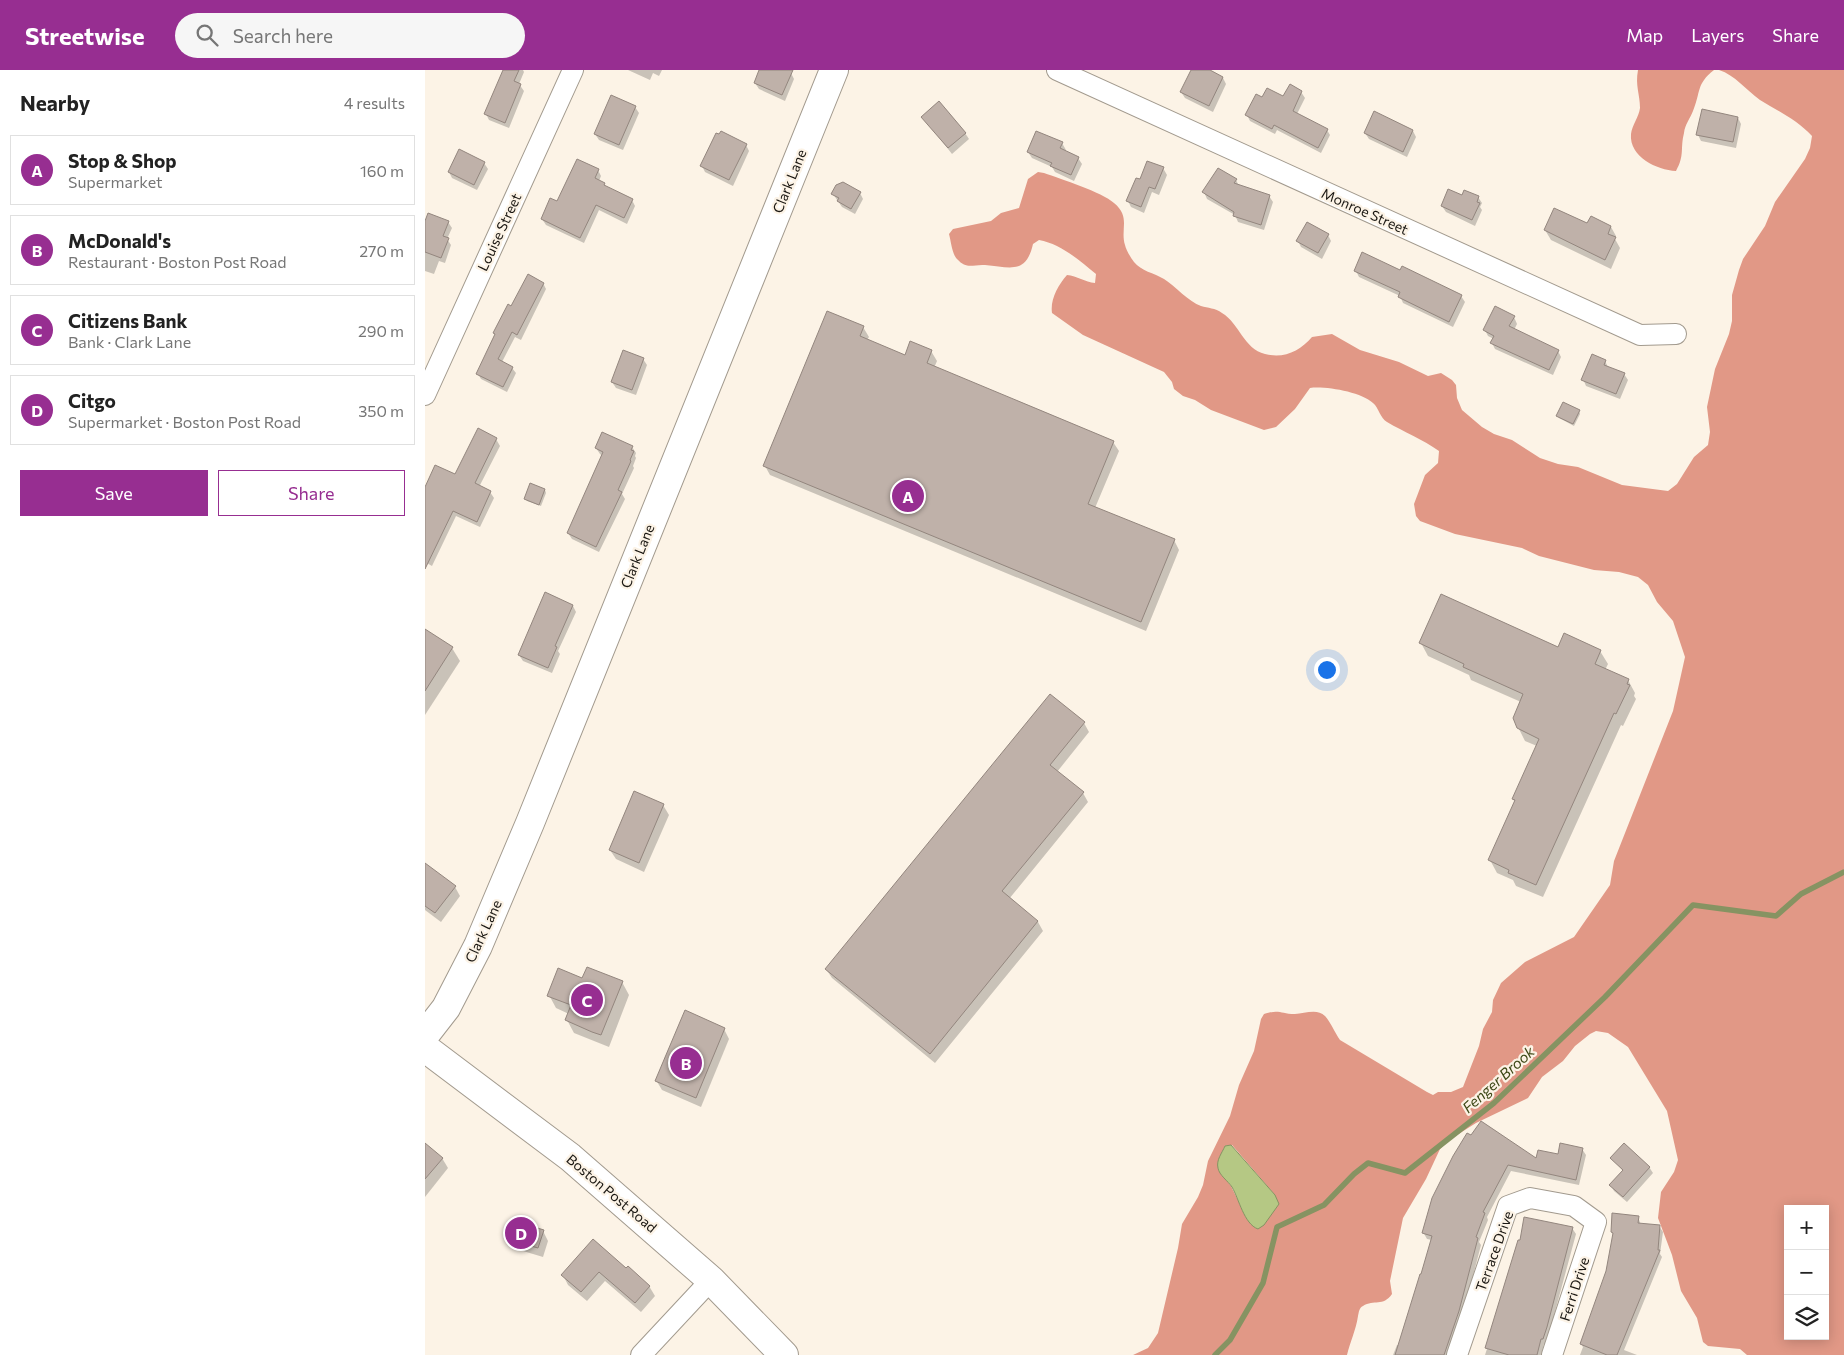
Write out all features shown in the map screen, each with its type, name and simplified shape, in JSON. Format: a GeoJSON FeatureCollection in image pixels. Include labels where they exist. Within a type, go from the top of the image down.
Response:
{"type":"FeatureCollection","features":[{"type":"Feature","properties":{"kind":"main road","name":"Clark Lane"},"geometry":{"type":"LineString","coordinates":[[425,1035],[447,1008],[490,919],[834,70]]}},
{"type":"Feature","properties":{"kind":"main road","name":"Boston Post Road"},"geometry":{"type":"LineString","coordinates":[[425,1048],[570,1157],[711,1280],[784,1355]]}},
{"type":"Feature","properties":{"kind":"street","name":"Louise Street"},"geometry":{"type":"LineString","coordinates":[[425,395],[573,70]]}},
{"type":"Feature","properties":{"kind":"street","name":"Monroe Street"},"geometry":{"type":"LineString","coordinates":[[1057,70],[1640,335],[1677,334]]}},
{"type":"Feature","properties":{"kind":"street","name":"Terrace Drive"},"geometry":{"type":"LineString","coordinates":[[1457,1355],[1508,1206],[1530,1198],[1573,1206],[1596,1222]]}},
{"type":"Feature","properties":{"kind":"street","name":"Ferri Drive"},"geometry":{"type":"LineString","coordinates":[[1553,1355],[1596,1222]]}},
{"type":"Feature","properties":{"kind":"street"},"geometry":{"type":"LineString","coordinates":[[641,1355],[711,1280]]}},
{"type":"Feature","properties":{"kind":"shaded area"},"geometry":{"type":"Polygon","coordinates":[[[1638,70],[1714,70],[1704,80],[1692,114],[1686,124],[1681,156],[1676,171],[1661,168],[1646,161],[1639,156],[1632,142],[1631,134],[1640,108],[1637,81],[1638,70]]]}},
{"type":"Feature","properties":{"kind":"shaded area"},"geometry":{"type":"Polygon","coordinates":[[[1719,70],[1844,70],[1844,1355],[1747,1355],[1740,1349],[1708,1346],[1703,1342],[1697,1318],[1681,1291],[1672,1255],[1658,1218],[1661,1192],[1674,1172],[1678,1160],[1667,1111],[1628,1047],[1608,1033],[1596,1031],[1575,1046],[1563,1061],[1542,1077],[1528,1098],[1476,1123],[1449,1140],[1440,1149],[1426,1179],[1403,1218],[1390,1281],[1392,1294],[1382,1302],[1367,1304],[1361,1308],[1347,1355],[1133,1355],[1148,1348],[1158,1333],[1182,1224],[1198,1197],[1203,1185],[1208,1161],[1230,1116],[1239,1085],[1254,1051],[1261,1019],[1264,1014],[1277,1012],[1295,1014],[1318,1012],[1329,1021],[1340,1040],[1427,1092],[1433,1095],[1438,1092],[1451,1092],[1463,1087],[1479,1046],[1483,1029],[1492,1012],[1493,1000],[1501,983],[1525,962],[1574,937],[1610,885],[1614,861],[1673,711],[1685,657],[1673,621],[1657,602],[1648,585],[1638,577],[1619,572],[1594,570],[1539,556],[1522,548],[1455,534],[1420,521],[1416,516],[1414,504],[1425,475],[1438,463],[1439,451],[1387,422],[1375,405],[1368,399],[1343,391],[1310,388],[1295,409],[1276,427],[1264,430],[1211,410],[1195,400],[1183,396],[1174,389],[1172,382],[1164,372],[1083,335],[1052,313],[1055,293],[1067,275],[1095,283],[1096,274],[1069,253],[1055,245],[1039,240],[1033,244],[1026,261],[1016,267],[967,265],[955,257],[949,234],[953,229],[991,221],[1001,213],[1019,208],[1028,179],[1038,172],[1070,182],[1108,199],[1119,208],[1124,218],[1126,247],[1137,265],[1164,279],[1196,304],[1214,309],[1228,317],[1252,347],[1258,351],[1265,354],[1285,355],[1297,350],[1312,337],[1332,334],[1360,350],[1399,362],[1428,376],[1441,373],[1456,385],[1457,398],[1462,410],[1482,427],[1494,434],[1512,440],[1540,458],[1558,464],[1578,467],[1622,485],[1668,491],[1677,484],[1694,457],[1708,445],[1710,432],[1707,407],[1715,369],[1729,334],[1732,321],[1732,295],[1739,270],[1743,259],[1765,226],[1775,202],[1805,159],[1810,148],[1812,136],[1794,120],[1760,100],[1735,79],[1719,70]],[[1232,1145],[1225,1146],[1218,1169],[1231,1186],[1247,1219],[1275,1195],[1232,1145]]]}},
{"type":"Feature","properties":{"kind":"shaded area"},"geometry":{"type":"Polygon","coordinates":[[[1231,1145],[1275,1195],[1279,1204],[1264,1225],[1258,1229],[1245,1217],[1232,1187],[1219,1171],[1218,1162],[1225,1146],[1231,1145]]]}},
{"type":"Feature","properties":{"kind":"building"},"geometry":{"type":"Polygon","coordinates":[[[503,70],[519,70],[514,81],[521,84],[505,123],[484,114],[503,70]]]}},
{"type":"Feature","properties":{"kind":"building"},"geometry":{"type":"Polygon","coordinates":[[[759,70],[793,70],[782,95],[754,83],[759,70]]]}},
{"type":"Feature","properties":{"kind":"building"},"geometry":{"type":"Polygon","coordinates":[[[1191,70],[1210,70],[1223,77],[1209,106],[1180,92],[1191,70]]]}},
{"type":"Feature","properties":{"kind":"building"},"geometry":{"type":"Polygon","coordinates":[[[1290,84],[1302,91],[1293,111],[1328,129],[1318,148],[1274,125],[1272,129],[1245,115],[1256,94],[1262,97],[1267,88],[1283,96],[1290,84]]]}},
{"type":"Feature","properties":{"kind":"building"},"geometry":{"type":"Polygon","coordinates":[[[611,95],[636,106],[619,145],[594,134],[611,95]]]}},
{"type":"Feature","properties":{"kind":"building"},"geometry":{"type":"Polygon","coordinates":[[[939,101],[966,133],[948,148],[921,117],[939,101]]]}},
{"type":"Feature","properties":{"kind":"building"},"geometry":{"type":"Polygon","coordinates":[[[1702,109],[1738,117],[1733,142],[1696,135],[1702,109]]]}},
{"type":"Feature","properties":{"kind":"building"},"geometry":{"type":"Polygon","coordinates":[[[1374,111],[1413,130],[1403,152],[1364,133],[1374,111]]]}},
{"type":"Feature","properties":{"kind":"building"},"geometry":{"type":"Polygon","coordinates":[[[721,131],[747,144],[729,180],[700,166],[716,133],[719,134],[721,131]]]}},
{"type":"Feature","properties":{"kind":"building"},"geometry":{"type":"Polygon","coordinates":[[[1036,131],[1063,142],[1060,148],[1079,157],[1071,175],[1050,166],[1052,163],[1027,152],[1036,131]]]}},
{"type":"Feature","properties":{"kind":"building"},"geometry":{"type":"Polygon","coordinates":[[[459,149],[485,162],[474,185],[448,172],[459,149]]]}},
{"type":"Feature","properties":{"kind":"building"},"geometry":{"type":"Polygon","coordinates":[[[577,159],[599,169],[595,178],[605,183],[604,185],[633,199],[624,218],[596,205],[580,238],[541,219],[550,198],[557,201],[577,159]]]}},
{"type":"Feature","properties":{"kind":"building"},"geometry":{"type":"Polygon","coordinates":[[[1147,161],[1164,167],[1155,189],[1149,187],[1141,207],[1126,201],[1136,178],[1140,179],[1147,161]]]}},
{"type":"Feature","properties":{"kind":"building"},"geometry":{"type":"Polygon","coordinates":[[[1218,168],[1237,179],[1234,183],[1270,195],[1261,225],[1233,216],[1234,212],[1202,192],[1218,168]]]}},
{"type":"Feature","properties":{"kind":"building"},"geometry":{"type":"Polygon","coordinates":[[[843,182],[861,192],[851,209],[837,201],[839,198],[831,194],[836,185],[843,182]]]}},
{"type":"Feature","properties":{"kind":"building"},"geometry":{"type":"Polygon","coordinates":[[[1448,189],[1462,195],[1464,190],[1479,196],[1477,202],[1480,203],[1472,220],[1441,206],[1448,189]]]}},
{"type":"Feature","properties":{"kind":"building"},"geometry":{"type":"Polygon","coordinates":[[[1554,208],[1587,223],[1591,216],[1611,226],[1608,234],[1616,237],[1605,260],[1544,230],[1554,208]]]}},
{"type":"Feature","properties":{"kind":"building"},"geometry":{"type":"Polygon","coordinates":[[[428,213],[449,221],[443,236],[449,238],[441,258],[425,252],[425,221],[428,213]]]}},
{"type":"Feature","properties":{"kind":"building"},"geometry":{"type":"Polygon","coordinates":[[[1307,222],[1329,234],[1318,253],[1296,241],[1307,222]]]}},
{"type":"Feature","properties":{"kind":"building"},"geometry":{"type":"Polygon","coordinates":[[[1362,252],[1400,270],[1402,266],[1462,295],[1449,322],[1398,297],[1400,292],[1354,271],[1362,252]]]}},
{"type":"Feature","properties":{"kind":"building"},"geometry":{"type":"Polygon","coordinates":[[[528,274],[544,283],[517,335],[512,332],[498,359],[513,367],[503,387],[476,374],[495,334],[493,333],[508,304],[511,306],[528,274]]]}},
{"type":"Feature","properties":{"kind":"building"},"geometry":{"type":"Polygon","coordinates":[[[1495,306],[1515,316],[1509,326],[1559,350],[1549,370],[1490,343],[1494,336],[1483,330],[1495,306]]]}},
{"type":"Feature","properties":{"kind":"building"},"geometry":{"type":"Polygon","coordinates":[[[827,311],[864,326],[860,336],[905,355],[910,341],[932,350],[927,363],[1114,441],[1088,504],[1175,539],[1141,622],[763,466],[827,311]]]}},
{"type":"Feature","properties":{"kind":"building"},"geometry":{"type":"Polygon","coordinates":[[[623,350],[644,358],[632,390],[611,382],[623,350]]]}},
{"type":"Feature","properties":{"kind":"building"},"geometry":{"type":"Polygon","coordinates":[[[1592,354],[1606,360],[1604,365],[1625,373],[1616,394],[1581,380],[1592,354]]]}},
{"type":"Feature","properties":{"kind":"building"},"geometry":{"type":"Polygon","coordinates":[[[1563,402],[1580,410],[1573,424],[1556,416],[1563,402]]]}},
{"type":"Feature","properties":{"kind":"building"},"geometry":{"type":"Polygon","coordinates":[[[478,428],[497,438],[475,483],[491,491],[477,522],[453,511],[425,569],[425,487],[435,465],[455,474],[478,428]]]}},
{"type":"Feature","properties":{"kind":"building"},"geometry":{"type":"Polygon","coordinates":[[[602,432],[633,446],[631,450],[634,451],[618,490],[622,492],[596,547],[567,533],[603,452],[595,448],[602,432]]]}},
{"type":"Feature","properties":{"kind":"building"},"geometry":{"type":"Polygon","coordinates":[[[530,483],[545,489],[539,505],[524,499],[530,483]]]}},
{"type":"Feature","properties":{"kind":"building"},"geometry":{"type":"Polygon","coordinates":[[[545,592],[573,605],[555,646],[557,647],[548,668],[518,655],[545,592]]]}},
{"type":"Feature","properties":{"kind":"building"},"geometry":{"type":"Polygon","coordinates":[[[1441,594],[1558,647],[1564,633],[1601,650],[1595,664],[1629,679],[1627,684],[1630,685],[1616,714],[1614,713],[1536,885],[1508,873],[1509,870],[1488,860],[1515,800],[1512,799],[1539,739],[1517,728],[1513,718],[1523,694],[1463,667],[1464,664],[1419,643],[1441,594]]]}},
{"type":"Feature","properties":{"kind":"building"},"geometry":{"type":"Polygon","coordinates":[[[425,629],[453,647],[425,691],[425,629]]]}},
{"type":"Feature","properties":{"kind":"building"},"geometry":{"type":"Polygon","coordinates":[[[1050,694],[1085,722],[1050,765],[1084,792],[1002,891],[1038,921],[930,1054],[825,969],[1050,694]]]}},
{"type":"Feature","properties":{"kind":"building"},"geometry":{"type":"Polygon","coordinates":[[[634,791],[664,804],[639,863],[609,850],[634,791]]]}},
{"type":"Feature","properties":{"kind":"building"},"geometry":{"type":"Polygon","coordinates":[[[425,863],[456,886],[435,913],[425,906],[425,863]]]}},
{"type":"Feature","properties":{"kind":"building"},"geometry":{"type":"Polygon","coordinates":[[[587,967],[623,981],[601,1035],[565,1020],[571,1005],[547,996],[558,968],[582,978],[587,967]]]}},
{"type":"Feature","properties":{"kind":"building"},"geometry":{"type":"Polygon","coordinates":[[[685,1010],[725,1028],[696,1098],[655,1081],[685,1010]]]}},
{"type":"Feature","properties":{"kind":"building"},"geometry":{"type":"Polygon","coordinates":[[[1481,1121],[1536,1158],[1538,1150],[1558,1154],[1560,1143],[1583,1148],[1576,1180],[1508,1165],[1483,1212],[1485,1213],[1476,1237],[1478,1238],[1459,1311],[1444,1355],[1395,1355],[1432,1236],[1422,1233],[1432,1198],[1467,1133],[1471,1135],[1481,1121]]]}},
{"type":"Feature","properties":{"kind":"building"},"geometry":{"type":"Polygon","coordinates":[[[425,1143],[443,1158],[425,1179],[425,1143]]]}},
{"type":"Feature","properties":{"kind":"building"},"geometry":{"type":"Polygon","coordinates":[[[1624,1143],[1650,1167],[1623,1197],[1609,1185],[1623,1170],[1610,1158],[1624,1143]]]}},
{"type":"Feature","properties":{"kind":"building"},"geometry":{"type":"Polygon","coordinates":[[[1612,1213],[1639,1216],[1638,1223],[1660,1225],[1658,1250],[1660,1250],[1617,1355],[1607,1355],[1580,1344],[1606,1271],[1613,1233],[1611,1232],[1612,1213]]]}},
{"type":"Feature","properties":{"kind":"building"},"geometry":{"type":"Polygon","coordinates":[[[1524,1217],[1573,1227],[1547,1327],[1543,1339],[1541,1339],[1537,1355],[1509,1355],[1485,1348],[1518,1240],[1520,1240],[1524,1217]]]}},
{"type":"Feature","properties":{"kind":"building"},"geometry":{"type":"Polygon","coordinates":[[[511,1220],[544,1230],[538,1248],[506,1239],[511,1220]]]}},
{"type":"Feature","properties":{"kind":"building"},"geometry":{"type":"Polygon","coordinates":[[[593,1239],[650,1286],[635,1303],[599,1272],[581,1292],[561,1275],[593,1239]]]}},
{"type":"Feature","properties":{"kind":"waterway","name":"Fenger Brook"},"geometry":{"type":"LineString","coordinates":[[1215,1355],[1230,1340],[1263,1283],[1277,1227],[1324,1205],[1354,1174],[1368,1163],[1405,1173],[1494,1103],[1605,997],[1693,905],[1776,916],[1801,894],[1844,872]]}},
{"type":"Feature","properties":{"kind":"place","name":"Stop & Shop"},"geometry":{"type":"Point","coordinates":[908,496]}},
{"type":"Feature","properties":{"kind":"place","name":"Citizens Bank"},"geometry":{"type":"Point","coordinates":[587,1000]}},
{"type":"Feature","properties":{"kind":"place","name":"McDonald's"},"geometry":{"type":"Point","coordinates":[686,1063]}},
{"type":"Feature","properties":{"kind":"place","name":"Citgo"},"geometry":{"type":"Point","coordinates":[521,1233]}}]}
